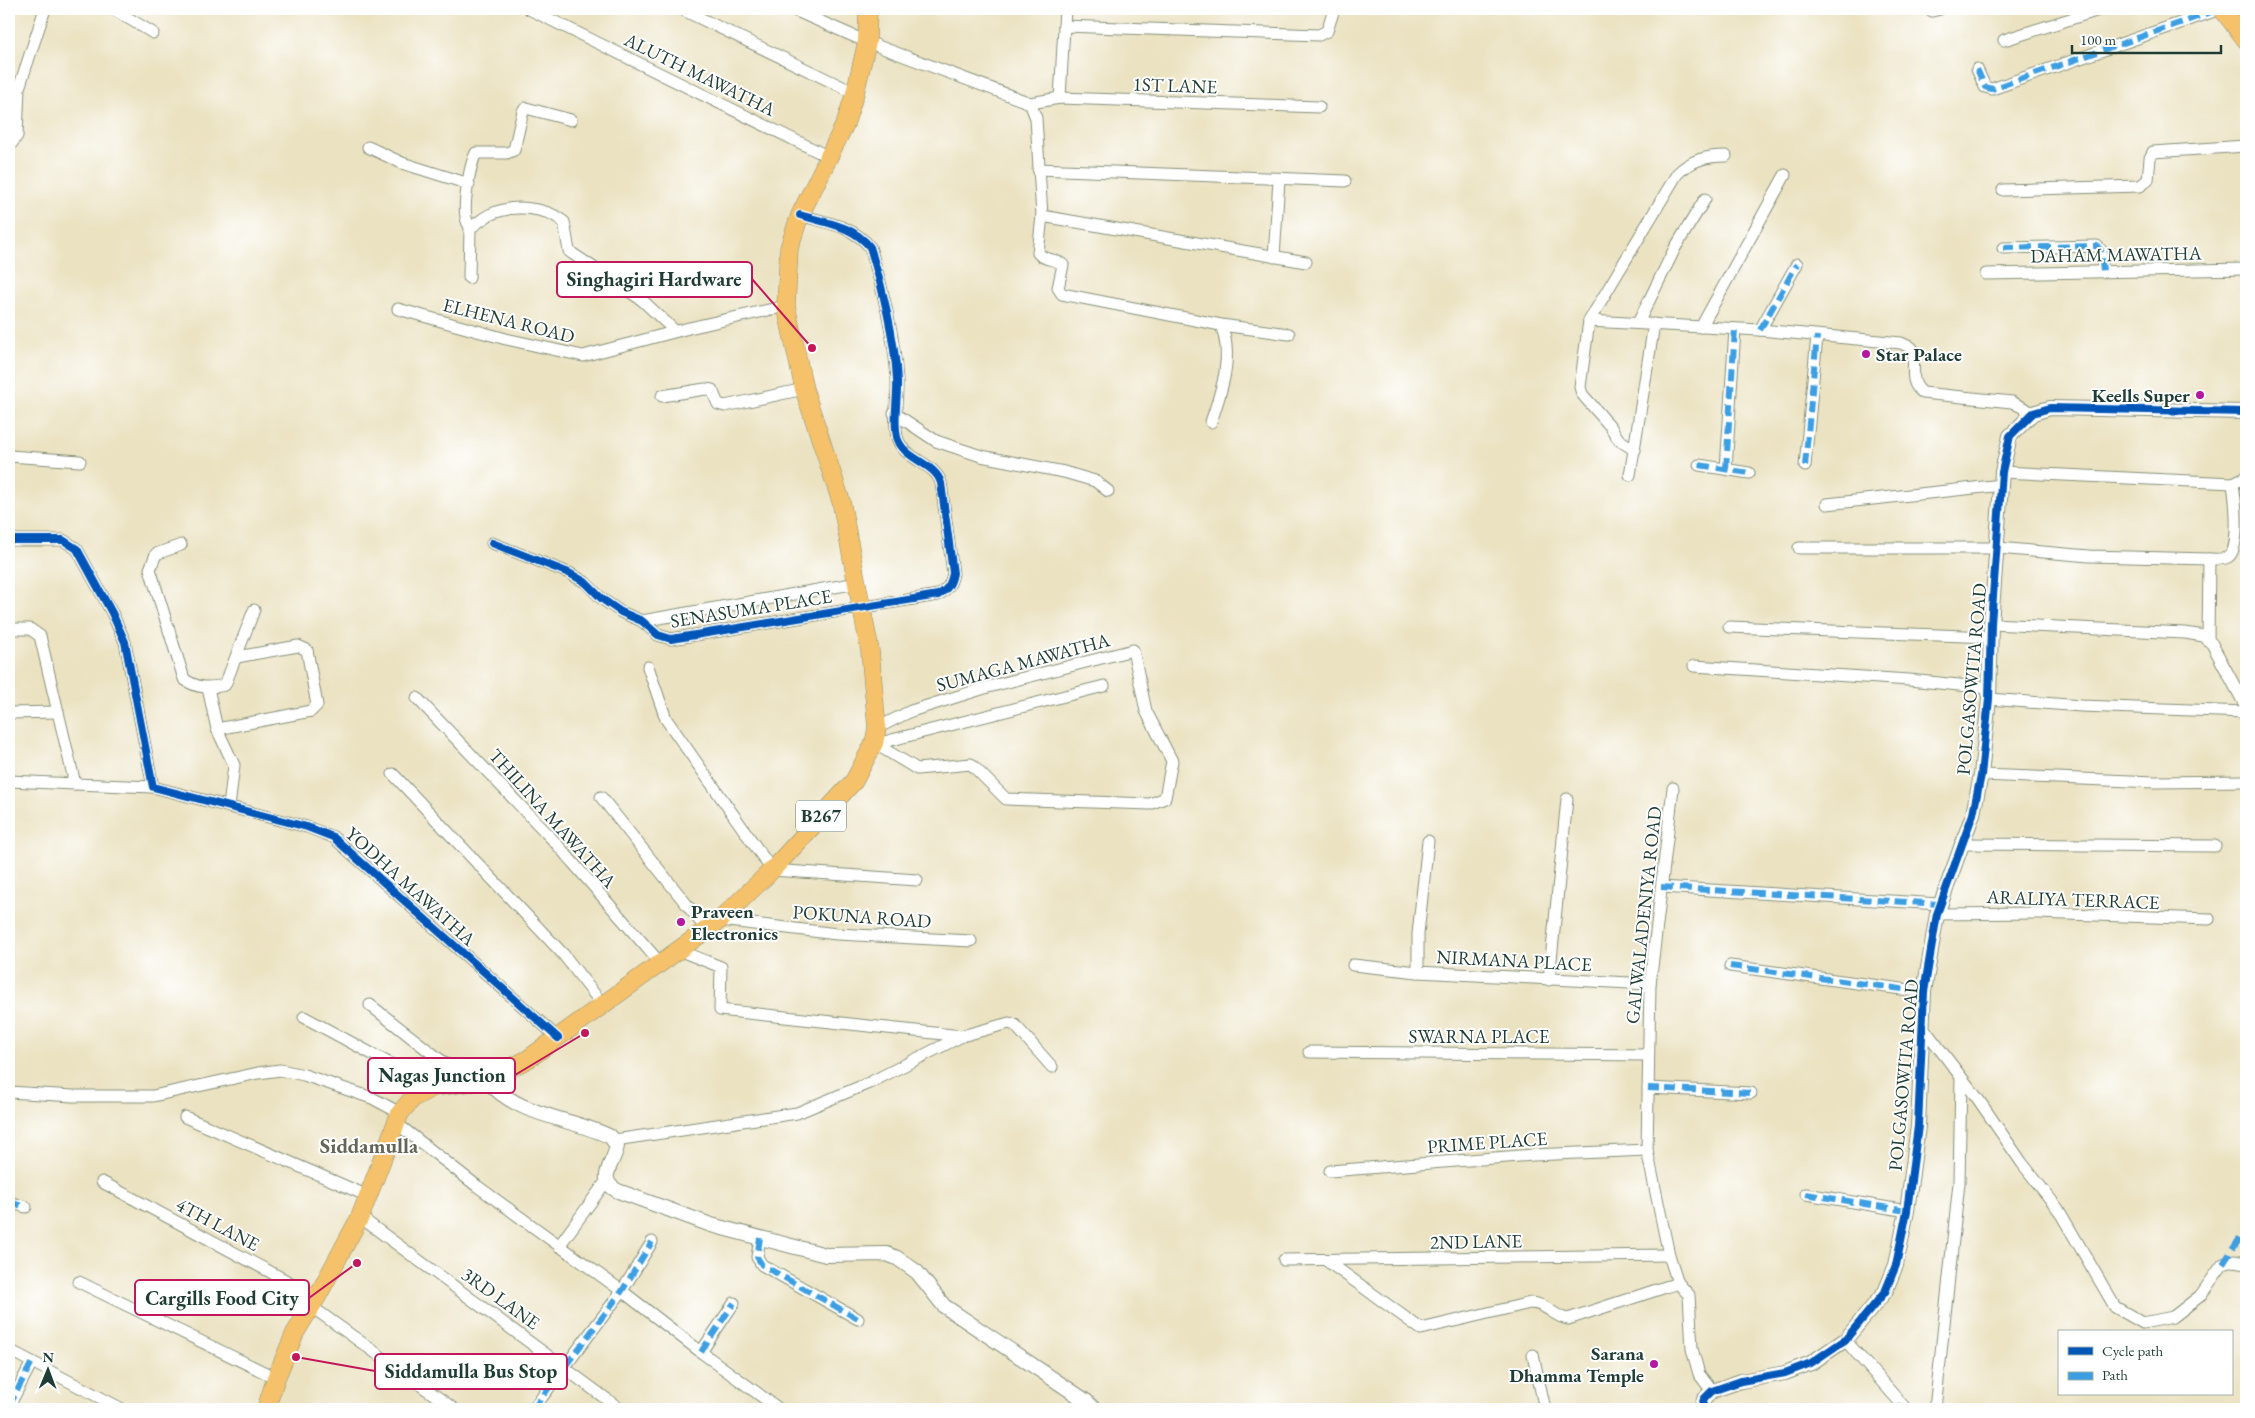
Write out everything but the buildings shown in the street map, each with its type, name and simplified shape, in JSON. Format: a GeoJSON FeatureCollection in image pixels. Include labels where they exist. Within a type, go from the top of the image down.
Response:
{"type":"FeatureCollection","features":[{"type":"Feature","properties":{"kind":"main road"},"geometry":{"type":"LineString","coordinates":[[868,9],[868,42],[845,124],[800,215],[789,248],[786,306],[804,389],[841,501],[870,652],[876,738]]}},
{"type":"Feature","properties":{"kind":"main road"},"geometry":{"type":"LineString","coordinates":[[2221,9],[2246,40]]}},
{"type":"Feature","properties":{"kind":"main road","name":"B267"},"geometry":{"type":"LineString","coordinates":[[266,1409],[276,1378],[295,1333],[360,1217],[398,1118],[413,1098],[433,1087],[478,1082],[528,1059],[713,924],[772,870],[854,781],[876,738]]}},
{"type":"Feature","properties":{"kind":"street"},"geometry":{"type":"LineString","coordinates":[[9,147],[17,136],[19,88],[45,9]]}},
{"type":"Feature","properties":{"kind":"street"},"geometry":{"type":"LineString","coordinates":[[113,9],[153,33]]}},
{"type":"Feature","properties":{"kind":"street","name":"ALUTH MAWATHA"},"geometry":{"type":"LineString","coordinates":[[529,9],[829,157]]}},
{"type":"Feature","properties":{"kind":"street"},"geometry":{"type":"LineString","coordinates":[[681,9],[855,93]]}},
{"type":"Feature","properties":{"kind":"street"},"geometry":{"type":"LineString","coordinates":[[792,9],[868,42],[1030,103],[1036,118],[1042,216],[1038,254],[1041,257],[1060,262],[1063,266],[1058,288],[1062,294],[1221,325],[1289,334]]}},
{"type":"Feature","properties":{"kind":"street"},"geometry":{"type":"LineString","coordinates":[[1060,98],[1065,9]]}},
{"type":"Feature","properties":{"kind":"street"},"geometry":{"type":"LineString","coordinates":[[1064,26],[1319,35],[1327,31],[1334,9]]}},
{"type":"Feature","properties":{"kind":"street"},"geometry":{"type":"LineString","coordinates":[[2004,40],[2102,9]]}},
{"type":"Feature","properties":{"kind":"street"},"geometry":{"type":"LineString","coordinates":[[1977,69],[1985,86],[1992,89],[2221,9]]}},
{"type":"Feature","properties":{"kind":"street","name":"1ST LANE"},"geometry":{"type":"LineString","coordinates":[[1030,103],[1060,98],[1319,107]]}},
{"type":"Feature","properties":{"kind":"street"},"geometry":{"type":"LineString","coordinates":[[469,278],[470,226],[465,220],[464,212],[471,164],[476,153],[507,153],[514,150],[523,111],[526,108],[571,120]]}},
{"type":"Feature","properties":{"kind":"street"},"geometry":{"type":"LineString","coordinates":[[2003,190],[2140,186],[2148,180],[2150,158],[2153,152],[2246,146]]}},
{"type":"Feature","properties":{"kind":"street"},"geometry":{"type":"LineString","coordinates":[[368,147],[402,163],[469,184]]}},
{"type":"Feature","properties":{"kind":"street"},"geometry":{"type":"LineString","coordinates":[[1634,450],[1619,440],[1610,426],[1582,394],[1580,387],[1589,321],[1677,174],[1698,159],[1710,156],[1726,156]]}},
{"type":"Feature","properties":{"kind":"street"},"geometry":{"type":"LineString","coordinates":[[1038,169],[1279,180],[1345,181]]}},
{"type":"Feature","properties":{"kind":"street"},"geometry":{"type":"LineString","coordinates":[[1701,327],[1785,175]]}},
{"type":"Feature","properties":{"kind":"street"},"geometry":{"type":"LineString","coordinates":[[1274,257],[1279,180]]}},
{"type":"Feature","properties":{"kind":"street"},"geometry":{"type":"LineString","coordinates":[[1638,323],[1675,248],[1705,199]]}},
{"type":"Feature","properties":{"kind":"street"},"geometry":{"type":"LineString","coordinates":[[470,226],[494,213],[522,208],[559,218],[564,222],[569,251],[642,300],[674,331]]}},
{"type":"Feature","properties":{"kind":"street","name":"SENASUMA PLACE"},"geometry":{"type":"LineString","coordinates":[[492,543],[569,573],[585,582],[602,599],[621,612],[642,621],[663,638],[680,639],[938,595],[950,586],[953,573],[940,478],[936,472],[916,459],[898,440],[894,413],[897,381],[895,351],[870,247],[863,238],[852,230],[800,215]]}},
{"type":"Feature","properties":{"kind":"street"},"geometry":{"type":"LineString","coordinates":[[1042,216],[1306,262]]}},
{"type":"Feature","properties":{"kind":"street"},"geometry":{"type":"LineString","coordinates":[[2004,248],[2097,246],[2101,250],[2103,272]]}},
{"type":"Feature","properties":{"kind":"street"},"geometry":{"type":"LineString","coordinates":[[1760,330],[1797,264]]}},
{"type":"Feature","properties":{"kind":"street","name":"DAHAM MAWATHA"},"geometry":{"type":"LineString","coordinates":[[1986,274],[2246,269]]}},
{"type":"Feature","properties":{"kind":"street","name":"ELHENA ROAD"},"geometry":{"type":"LineString","coordinates":[[398,309],[506,339],[583,356],[674,331],[786,306]]}},
{"type":"Feature","properties":{"kind":"street"},"geometry":{"type":"LineString","coordinates":[[1589,321],[1760,330],[1901,343],[1912,348],[1914,356],[1913,382],[1916,388],[1923,393],[2012,402],[2033,413],[2050,408],[2246,412]]}},
{"type":"Feature","properties":{"kind":"street"},"geometry":{"type":"LineString","coordinates":[[1630,475],[1654,324]]}},
{"type":"Feature","properties":{"kind":"street"},"geometry":{"type":"LineString","coordinates":[[1211,422],[1226,365],[1224,334],[1221,325]]}},
{"type":"Feature","properties":{"kind":"street"},"geometry":{"type":"LineString","coordinates":[[1726,469],[1736,329]]}},
{"type":"Feature","properties":{"kind":"street"},"geometry":{"type":"LineString","coordinates":[[1805,466],[1817,336]]}},
{"type":"Feature","properties":{"kind":"street"},"geometry":{"type":"LineString","coordinates":[[662,396],[705,389],[712,390],[718,404],[725,406],[804,389]]}},
{"type":"Feature","properties":{"kind":"street"},"geometry":{"type":"LineString","coordinates":[[894,413],[936,441],[981,456],[1072,474],[1095,481],[1108,491]]}},
{"type":"Feature","properties":{"kind":"street","name":"POLGASOWITA ROAD"},"geometry":{"type":"LineString","coordinates":[[1712,1391],[1741,1381],[1785,1373],[1811,1363],[1845,1340],[1885,1292],[1896,1266],[1907,1211],[1918,1126],[1924,992],[1938,909],[1973,814],[1981,775],[1989,693],[1991,631],[2002,478],[2010,436],[2033,413]]}},
{"type":"Feature","properties":{"kind":"street"},"geometry":{"type":"LineString","coordinates":[[9,456],[80,461]]}},
{"type":"Feature","properties":{"kind":"street"},"geometry":{"type":"LineString","coordinates":[[1699,465],[1749,473]]}},
{"type":"Feature","properties":{"kind":"street"},"geometry":{"type":"LineString","coordinates":[[1827,504],[2002,478],[2233,483],[2246,477]]}},
{"type":"Feature","properties":{"kind":"street"},"geometry":{"type":"LineString","coordinates":[[1799,548],[1998,548],[2089,556],[2227,558],[2233,552],[2236,535],[2233,483]]}},
{"type":"Feature","properties":{"kind":"street"},"geometry":{"type":"LineString","coordinates":[[9,540],[63,540],[77,549],[112,613],[125,642],[153,787]]}},
{"type":"Feature","properties":{"kind":"street"},"geometry":{"type":"LineString","coordinates":[[181,544],[156,554],[150,569],[184,679],[191,684],[208,688],[225,685],[254,610]]}},
{"type":"Feature","properties":{"kind":"street"},"geometry":{"type":"LineString","coordinates":[[2208,559],[2208,640]]}},
{"type":"Feature","properties":{"kind":"street"},"geometry":{"type":"LineString","coordinates":[[642,621],[857,583]]}},
{"type":"Feature","properties":{"kind":"street"},"geometry":{"type":"LineString","coordinates":[[1729,627],[2185,633],[2204,636],[2212,644],[2246,707]]}},
{"type":"Feature","properties":{"kind":"street"},"geometry":{"type":"LineString","coordinates":[[9,629],[30,629],[40,636],[75,784]]}},
{"type":"Feature","properties":{"kind":"street"},"geometry":{"type":"LineString","coordinates":[[217,729],[311,711],[317,705],[307,650],[298,646],[237,657]]}},
{"type":"Feature","properties":{"kind":"street","name":"SUMAGA MAWATHA"},"geometry":{"type":"LineString","coordinates":[[1132,650],[1146,711],[1172,761],[1165,798],[1150,804],[1006,799],[971,764],[917,769],[876,738],[911,711],[988,687],[1132,650]]}},
{"type":"Feature","properties":{"kind":"street"},"geometry":{"type":"LineString","coordinates":[[1694,666],[1909,680],[2081,706],[2246,712]]}},
{"type":"Feature","properties":{"kind":"street"},"geometry":{"type":"LineString","coordinates":[[648,667],[666,718],[772,870],[916,880]]}},
{"type":"Feature","properties":{"kind":"street"},"geometry":{"type":"LineString","coordinates":[[876,738],[1104,686]]}},
{"type":"Feature","properties":{"kind":"street"},"geometry":{"type":"LineString","coordinates":[[208,688],[217,729],[234,765],[229,807]]}},
{"type":"Feature","properties":{"kind":"street","name":"THILINA MAWATHA"},"geometry":{"type":"LineString","coordinates":[[417,698],[554,841],[660,964]]}},
{"type":"Feature","properties":{"kind":"street"},"geometry":{"type":"LineString","coordinates":[[9,713],[58,712]]}},
{"type":"Feature","properties":{"kind":"street"},"geometry":{"type":"LineString","coordinates":[[393,774],[562,954],[602,1004]]}},
{"type":"Feature","properties":{"kind":"street"},"geometry":{"type":"LineString","coordinates":[[1981,775],[2155,782],[2246,781]]}},
{"type":"Feature","properties":{"kind":"street","name":"YODHA MAWATHA"},"geometry":{"type":"LineString","coordinates":[[9,781],[153,787],[333,836],[558,1038]]}},
{"type":"Feature","properties":{"kind":"street","name":"GALWALADENIYA ROAD"},"geometry":{"type":"LineString","coordinates":[[1673,788],[1650,984],[1647,1150],[1669,1255],[1678,1284],[1689,1295],[1692,1349],[1699,1374],[1712,1391]]}},
{"type":"Feature","properties":{"kind":"street"},"geometry":{"type":"LineString","coordinates":[[601,798],[713,924]]}},
{"type":"Feature","properties":{"kind":"street"},"geometry":{"type":"LineString","coordinates":[[1549,980],[1567,799]]}},
{"type":"Feature","properties":{"kind":"street","name":"NIRMANA PLACE"},"geometry":{"type":"LineString","coordinates":[[1428,841],[1418,934],[1418,972],[1650,984]]}},
{"type":"Feature","properties":{"kind":"street"},"geometry":{"type":"LineString","coordinates":[[1962,844],[2215,846]]}},
{"type":"Feature","properties":{"kind":"street","name":"ARALIYA TERRACE"},"geometry":{"type":"LineString","coordinates":[[1661,887],[1938,909],[2127,918],[2209,919]]}},
{"type":"Feature","properties":{"kind":"street","name":"POKUNA ROAD"},"geometry":{"type":"LineString","coordinates":[[713,924],[837,934],[971,941]]}},
{"type":"Feature","properties":{"kind":"street"},"geometry":{"type":"LineString","coordinates":[[678,950],[721,967],[720,1010],[962,1036]]}},
{"type":"Feature","properties":{"kind":"street"},"geometry":{"type":"LineString","coordinates":[[1353,964],[1418,972]]}},
{"type":"Feature","properties":{"kind":"street"},"geometry":{"type":"LineString","coordinates":[[1730,966],[1924,992]]}},
{"type":"Feature","properties":{"kind":"street"},"geometry":{"type":"LineString","coordinates":[[370,1005],[478,1082],[518,1105],[606,1135],[615,1140],[798,1113],[869,1082],[962,1036],[1009,1023],[1016,1025],[1052,1067]]}},
{"type":"Feature","properties":{"kind":"street"},"geometry":{"type":"LineString","coordinates":[[304,1017],[433,1087]]}},
{"type":"Feature","properties":{"kind":"street"},"geometry":{"type":"LineString","coordinates":[[1922,1026],[2058,1209],[2115,1307],[2143,1323],[2173,1316],[2200,1296],[2223,1264],[2234,1261],[2246,1263]]}},
{"type":"Feature","properties":{"kind":"street","name":"SWARNA PLACE"},"geometry":{"type":"LineString","coordinates":[[1309,1052],[1648,1055]]}},
{"type":"Feature","properties":{"kind":"street"},"geometry":{"type":"LineString","coordinates":[[9,1092],[73,1096],[153,1096],[258,1072],[280,1070],[304,1075],[372,1098],[559,1246],[779,1409]]}},
{"type":"Feature","properties":{"kind":"street"},"geometry":{"type":"LineString","coordinates":[[1935,1409],[1959,1183],[1961,1077]]}},
{"type":"Feature","properties":{"kind":"street"},"geometry":{"type":"LineString","coordinates":[[1648,1088],[1751,1093]]}},
{"type":"Feature","properties":{"kind":"street"},"geometry":{"type":"LineString","coordinates":[[185,1117],[368,1196]]}},
{"type":"Feature","properties":{"kind":"street"},"geometry":{"type":"LineString","coordinates":[[559,1246],[607,1180],[608,1167],[616,1151],[615,1140]]}},
{"type":"Feature","properties":{"kind":"street","name":"PRIME PLACE"},"geometry":{"type":"LineString","coordinates":[[1330,1172],[1533,1155],[1647,1150]]}},
{"type":"Feature","properties":{"kind":"street"},"geometry":{"type":"LineString","coordinates":[[607,1180],[612,1188],[625,1194],[711,1225],[826,1255],[887,1254],[897,1258],[921,1276],[931,1292],[944,1306],[1086,1401],[1094,1409]]}},
{"type":"Feature","properties":{"kind":"street","name":"4TH LANE"},"geometry":{"type":"LineString","coordinates":[[102,1182],[314,1302],[454,1409]]}},
{"type":"Feature","properties":{"kind":"street"},"geometry":{"type":"LineString","coordinates":[[1806,1194],[1907,1211]]}},
{"type":"Feature","properties":{"kind":"street"},"geometry":{"type":"LineString","coordinates":[[9,1202],[26,1208]]}},
{"type":"Feature","properties":{"kind":"street","name":"3RD LANE"},"geometry":{"type":"LineString","coordinates":[[360,1217],[620,1409]]}},
{"type":"Feature","properties":{"kind":"street"},"geometry":{"type":"LineString","coordinates":[[760,1238],[757,1257],[762,1265],[858,1319]]}},
{"type":"Feature","properties":{"kind":"street"},"geometry":{"type":"LineString","coordinates":[[533,1409],[622,1291],[652,1242]]}},
{"type":"Feature","properties":{"kind":"street","name":"2ND LANE"},"geometry":{"type":"LineString","coordinates":[[1284,1260],[1327,1261],[1669,1255]]}},
{"type":"Feature","properties":{"kind":"street"},"geometry":{"type":"LineString","coordinates":[[1327,1261],[1421,1329],[1530,1303],[1542,1305],[1563,1318],[1568,1318],[1678,1284]]}},
{"type":"Feature","properties":{"kind":"street"},"geometry":{"type":"LineString","coordinates":[[79,1282],[276,1378]]}},
{"type":"Feature","properties":{"kind":"street"},"geometry":{"type":"LineString","coordinates":[[701,1352],[734,1303]]}},
{"type":"Feature","properties":{"kind":"street"},"geometry":{"type":"LineString","coordinates":[[1845,1340],[1902,1408]]}},
{"type":"Feature","properties":{"kind":"street"},"geometry":{"type":"LineString","coordinates":[[9,1350],[122,1409]]}},
{"type":"Feature","properties":{"kind":"street"},"geometry":{"type":"LineString","coordinates":[[1533,1355],[1546,1409]]}},
{"type":"Feature","properties":{"kind":"street"},"geometry":{"type":"LineString","coordinates":[[9,1406],[32,1362]]}},
{"type":"Feature","properties":{"kind":"street"},"geometry":{"type":"LineString","coordinates":[[1701,1409],[1704,1399],[1712,1391]]}},
{"type":"Feature","properties":{"kind":"marked path"},"geometry":{"type":"LineString","coordinates":[[1977,69],[1985,87],[1992,89],[2220,9]]}},
{"type":"Feature","properties":{"kind":"marked path"},"geometry":{"type":"LineString","coordinates":[[2003,248],[2097,246],[2101,250],[2103,271]]}},
{"type":"Feature","properties":{"kind":"marked path"},"geometry":{"type":"LineString","coordinates":[[1760,330],[1797,264]]}},
{"type":"Feature","properties":{"kind":"marked path"},"geometry":{"type":"LineString","coordinates":[[1726,469],[1735,329]]}},
{"type":"Feature","properties":{"kind":"marked path"},"geometry":{"type":"LineString","coordinates":[[1805,466],[1817,336]]}},
{"type":"Feature","properties":{"kind":"marked path"},"geometry":{"type":"LineString","coordinates":[[1699,465],[1749,473]]}},
{"type":"Feature","properties":{"kind":"marked path"},"geometry":{"type":"LineString","coordinates":[[1661,887],[1940,904]]}},
{"type":"Feature","properties":{"kind":"marked path"},"geometry":{"type":"LineString","coordinates":[[1730,966],[1924,992]]}},
{"type":"Feature","properties":{"kind":"marked path"},"geometry":{"type":"LineString","coordinates":[[1648,1088],[1751,1093]]}},
{"type":"Feature","properties":{"kind":"marked path"},"geometry":{"type":"LineString","coordinates":[[1806,1194],[1907,1211]]}},
{"type":"Feature","properties":{"kind":"marked path"},"geometry":{"type":"LineString","coordinates":[[9,1202],[26,1207]]}},
{"type":"Feature","properties":{"kind":"marked path"},"geometry":{"type":"LineString","coordinates":[[2223,1264],[2246,1229]]}},
{"type":"Feature","properties":{"kind":"marked path"},"geometry":{"type":"LineString","coordinates":[[760,1238],[757,1257],[762,1265],[858,1319]]}},
{"type":"Feature","properties":{"kind":"marked path"},"geometry":{"type":"LineString","coordinates":[[533,1409],[622,1291],[652,1242]]}},
{"type":"Feature","properties":{"kind":"marked path"},"geometry":{"type":"LineString","coordinates":[[701,1352],[734,1303]]}},
{"type":"Feature","properties":{"kind":"marked path"},"geometry":{"type":"LineString","coordinates":[[9,1406],[32,1362]]}},
{"type":"Feature","properties":{"kind":"marked path"},"geometry":{"type":"LineString","coordinates":[[1896,1409],[1902,1405]]}},
{"type":"Feature","properties":{"kind":"cycle path"},"geometry":{"type":"LineString","coordinates":[[492,543],[569,573],[585,582],[602,599],[621,612],[642,621],[658,635],[671,639],[938,595],[947,588],[953,573],[941,483],[938,476],[932,470],[900,445],[897,437],[895,422],[897,380],[894,348],[879,278],[870,247],[847,229],[800,215]]}},
{"type":"Feature","properties":{"kind":"cycle path"},"geometry":{"type":"LineString","coordinates":[[1701,1409],[1704,1399],[1712,1391],[1741,1381],[1785,1373],[1811,1363],[1845,1340],[1885,1292],[1896,1265],[1907,1211],[1918,1126],[1924,992],[1937,914],[1973,814],[1981,775],[1989,699],[1991,624],[2002,472],[2010,436],[2033,413],[2050,408],[2246,412]]}},
{"type":"Feature","properties":{"kind":"cycle path"},"geometry":{"type":"LineString","coordinates":[[9,540],[63,540],[77,549],[112,613],[125,642],[153,787],[307,827],[333,837],[558,1038]]}},
{"type":"Feature","properties":{"kind":"place","name":"Singhagiri Hardware"},"geometry":{"type":"Point","coordinates":[812,348]}},
{"type":"Feature","properties":{"kind":"place","name":"Star Palace"},"geometry":{"type":"Point","coordinates":[1866,354]}},
{"type":"Feature","properties":{"kind":"place","name":"Keells Super"},"geometry":{"type":"Point","coordinates":[2200,395]}},
{"type":"Feature","properties":{"kind":"place","name":"Praveen Electronics"},"geometry":{"type":"Point","coordinates":[681,922]}},
{"type":"Feature","properties":{"kind":"place","name":"Nagas Junction"},"geometry":{"type":"Point","coordinates":[585,1033]}},
{"type":"Feature","properties":{"kind":"place","name":"Cargills Food City"},"geometry":{"type":"Point","coordinates":[357,1263]}},
{"type":"Feature","properties":{"kind":"place","name":"Siddamulla Bus Stop"},"geometry":{"type":"Point","coordinates":[296,1357]}},
{"type":"Feature","properties":{"kind":"place","name":"Sarana Dhamma Temple"},"geometry":{"type":"Point","coordinates":[1654,1364]}},
{"type":"Feature","properties":{"kind":"district","name":"Siddamulla"},"geometry":{"type":"Point","coordinates":[369,1146]}}]}
